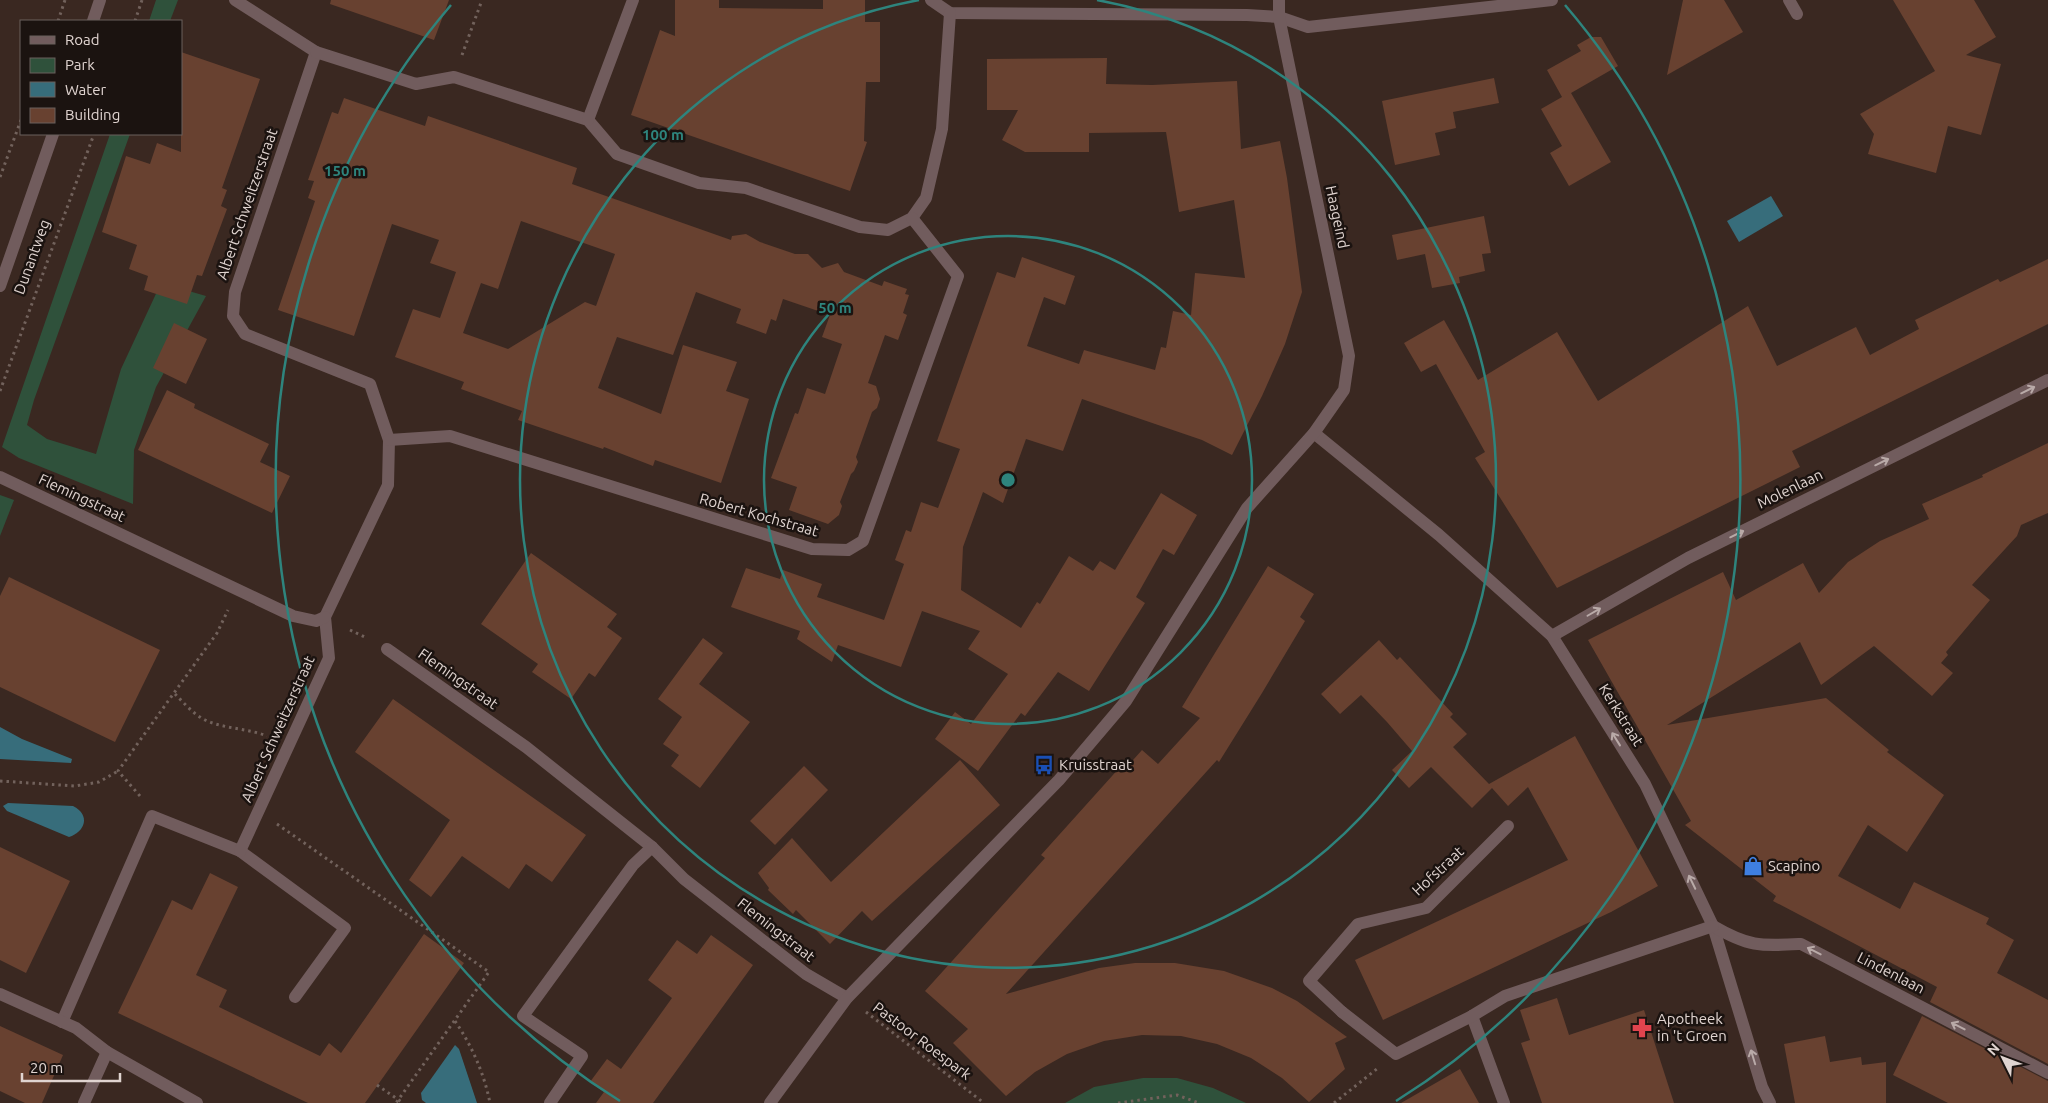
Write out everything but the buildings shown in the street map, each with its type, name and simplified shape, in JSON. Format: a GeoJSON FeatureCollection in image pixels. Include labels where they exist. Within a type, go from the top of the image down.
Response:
{"type":"FeatureCollection","features":[{"type":"Feature","properties":{"kind":"street"},"geometry":{"type":"LineString","coordinates":[[93,20],[100,0]]}},
{"type":"Feature","properties":{"kind":"street"},"geometry":{"type":"LineString","coordinates":[[235,0],[316,52],[416,84],[454,77],[588,120],[617,154],[700,183],[746,188],[860,227],[888,230],[912,218],[926,198],[942,129],[950,13]]}},
{"type":"Feature","properties":{"kind":"street"},"geometry":{"type":"LineString","coordinates":[[588,120],[633,0]]}},
{"type":"Feature","properties":{"kind":"street"},"geometry":{"type":"LineString","coordinates":[[931,0],[950,13],[1279,17],[1308,27],[1552,0]]}},
{"type":"Feature","properties":{"kind":"street","name":"Haageind"},"geometry":{"type":"LineString","coordinates":[[1279,0],[1279,17],[1349,356],[1344,390],[1314,434]]}},
{"type":"Feature","properties":{"kind":"street"},"geometry":{"type":"LineString","coordinates":[[1789,0],[1797,14]]}},
{"type":"Feature","properties":{"kind":"street","name":"Albert Schweitzerstraat"},"geometry":{"type":"LineString","coordinates":[[240,851],[329,658],[325,617],[388,485],[389,440],[370,384],[245,334],[233,316],[234,292],[316,52]]}},
{"type":"Feature","properties":{"kind":"street","name":"Dunantweg"},"geometry":{"type":"LineString","coordinates":[[0,286],[53,135]]}},
{"type":"Feature","properties":{"kind":"street","name":"Robert Kochstraat"},"geometry":{"type":"LineString","coordinates":[[389,440],[450,436],[812,550],[848,550],[863,541],[958,276],[912,218]]}},
{"type":"Feature","properties":{"kind":"street","name":"Molenlaan"},"geometry":{"type":"LineString","coordinates":[[1552,636],[1688,558],[2048,380]]}},
{"type":"Feature","properties":{"kind":"street"},"geometry":{"type":"LineString","coordinates":[[770,1103],[847,998],[1059,780],[1120,708],[1247,508],[1314,434]]}},
{"type":"Feature","properties":{"kind":"street","name":"Kerkstraat"},"geometry":{"type":"LineString","coordinates":[[1314,434],[1439,535],[1552,636],[1645,784],[1714,926],[1762,1087],[1770,1103]]}},
{"type":"Feature","properties":{"kind":"street","name":"Flemingstraat"},"geometry":{"type":"LineString","coordinates":[[0,477],[238,590],[308,621],[316,621],[325,617]]}},
{"type":"Feature","properties":{"kind":"street","name":"Flemingstraat"},"geometry":{"type":"LineString","coordinates":[[387,649],[526,747],[652,847],[684,879],[806,974],[847,998]]}},
{"type":"Feature","properties":{"kind":"street"},"geometry":{"type":"LineString","coordinates":[[62,1022],[152,816],[240,851],[345,928],[295,997]]}},
{"type":"Feature","properties":{"kind":"street","name":"Hofstraat"},"geometry":{"type":"LineString","coordinates":[[1396,1054],[1342,1012],[1309,981],[1358,924],[1426,908],[1508,826]]}},
{"type":"Feature","properties":{"kind":"street"},"geometry":{"type":"LineString","coordinates":[[550,1103],[582,1056],[523,1016],[633,865],[652,847]]}},
{"type":"Feature","properties":{"kind":"street"},"geometry":{"type":"LineString","coordinates":[[1396,1054],[1472,1016],[1504,996],[1714,926]]}},
{"type":"Feature","properties":{"kind":"street","name":"Lindenlaan"},"geometry":{"type":"LineString","coordinates":[[1714,926],[1740,941],[1766,946],[1801,944],[2048,1072]]}},
{"type":"Feature","properties":{"kind":"street"},"geometry":{"type":"LineString","coordinates":[[0,994],[76,1028],[108,1052],[197,1103]]}},
{"type":"Feature","properties":{"kind":"street"},"geometry":{"type":"LineString","coordinates":[[1472,1016],[1504,1103]]}},
{"type":"Feature","properties":{"kind":"street"},"geometry":{"type":"LineString","coordinates":[[84,1103],[108,1052]]}},
{"type":"Feature","properties":{"kind":"path"},"geometry":{"type":"LineString","coordinates":[[58,20],[66,0]]}},
{"type":"Feature","properties":{"kind":"path"},"geometry":{"type":"LineString","coordinates":[[135,20],[142,0]]}},
{"type":"Feature","properties":{"kind":"path"},"geometry":{"type":"LineString","coordinates":[[454,77],[482,0]]}},
{"type":"Feature","properties":{"kind":"path"},"geometry":{"type":"LineString","coordinates":[[0,177],[20,123]]}},
{"type":"Feature","properties":{"kind":"path","name":"Dunantweg"},"geometry":{"type":"LineString","coordinates":[[0,391],[94,135]]}},
{"type":"Feature","properties":{"kind":"path"},"geometry":{"type":"LineString","coordinates":[[0,781],[75,786],[98,782],[118,771],[217,633],[238,590]]}},
{"type":"Feature","properties":{"kind":"path"},"geometry":{"type":"LineString","coordinates":[[325,617],[387,649]]}},
{"type":"Feature","properties":{"kind":"path"},"geometry":{"type":"LineString","coordinates":[[175,694],[192,712],[206,720],[254,731],[289,745]]}},
{"type":"Feature","properties":{"kind":"path"},"geometry":{"type":"LineString","coordinates":[[118,771],[139,795],[152,816]]}},
{"type":"Feature","properties":{"kind":"path"},"geometry":{"type":"LineString","coordinates":[[259,811],[489,972],[397,1101]]}},
{"type":"Feature","properties":{"kind":"path","name":"Pastoor Roespark"},"geometry":{"type":"LineString","coordinates":[[847,998],[984,1103]]}},
{"type":"Feature","properties":{"kind":"path"},"geometry":{"type":"LineString","coordinates":[[455,1021],[471,1045],[490,1103]]}},
{"type":"Feature","properties":{"kind":"path"},"geometry":{"type":"LineString","coordinates":[[1334,1103],[1396,1054]]}},
{"type":"Feature","properties":{"kind":"path"},"geometry":{"type":"LineString","coordinates":[[377,1085],[397,1101],[403,1103]]}},
{"type":"Feature","properties":{"kind":"path"},"geometry":{"type":"LineString","coordinates":[[1118,1103],[1177,1095],[1199,1103]]}},
{"type":"Feature","properties":{"kind":"green space"},"geometry":{"type":"Polygon","coordinates":[[[156,0],[178,0],[170,20],[149,20],[156,0]]]}},
{"type":"Feature","properties":{"kind":"green space"},"geometry":{"type":"Polygon","coordinates":[[[110,135],[130,135],[34,400],[27,425],[47,439],[96,454],[121,369],[161,283],[206,296],[156,387],[134,450],[133,504],[19,458],[2,447],[110,135]]]}},
{"type":"Feature","properties":{"kind":"green space"},"geometry":{"type":"Polygon","coordinates":[[[0,495],[14,500],[0,536],[0,495]]]}},
{"type":"Feature","properties":{"kind":"green space"},"geometry":{"type":"Polygon","coordinates":[[[1143,1078],[1177,1078],[1213,1088],[1246,1103],[1065,1103],[1094,1087],[1143,1078]]]}},
{"type":"Feature","properties":{"kind":"water"},"geometry":{"type":"Polygon","coordinates":[[[1771,196],[1783,216],[1739,242],[1727,221],[1771,196]]]}},
{"type":"Feature","properties":{"kind":"water"},"geometry":{"type":"Polygon","coordinates":[[[0,727],[22,739],[72,759],[71,763],[0,759],[0,727]]]}},
{"type":"Feature","properties":{"kind":"water"},"geometry":{"type":"Polygon","coordinates":[[[8,803],[73,806],[82,814],[84,823],[75,835],[69,837],[7,811],[3,806],[8,803]]]}},
{"type":"Feature","properties":{"kind":"water"},"geometry":{"type":"Polygon","coordinates":[[[455,1045],[459,1049],[477,1103],[426,1103],[422,1100],[421,1093],[455,1045]]]}},
{"type":"Feature","properties":{"kind":"place","name":"Kruisstraat"},"geometry":{"type":"Point","coordinates":[1044,765]}},
{"type":"Feature","properties":{"kind":"place","name":"Scapino"},"geometry":{"type":"Point","coordinates":[1753,866]}},
{"type":"Feature","properties":{"kind":"place","name":"Apotheek in 't Groen"},"geometry":{"type":"Point","coordinates":[1642,1028]}}]}
